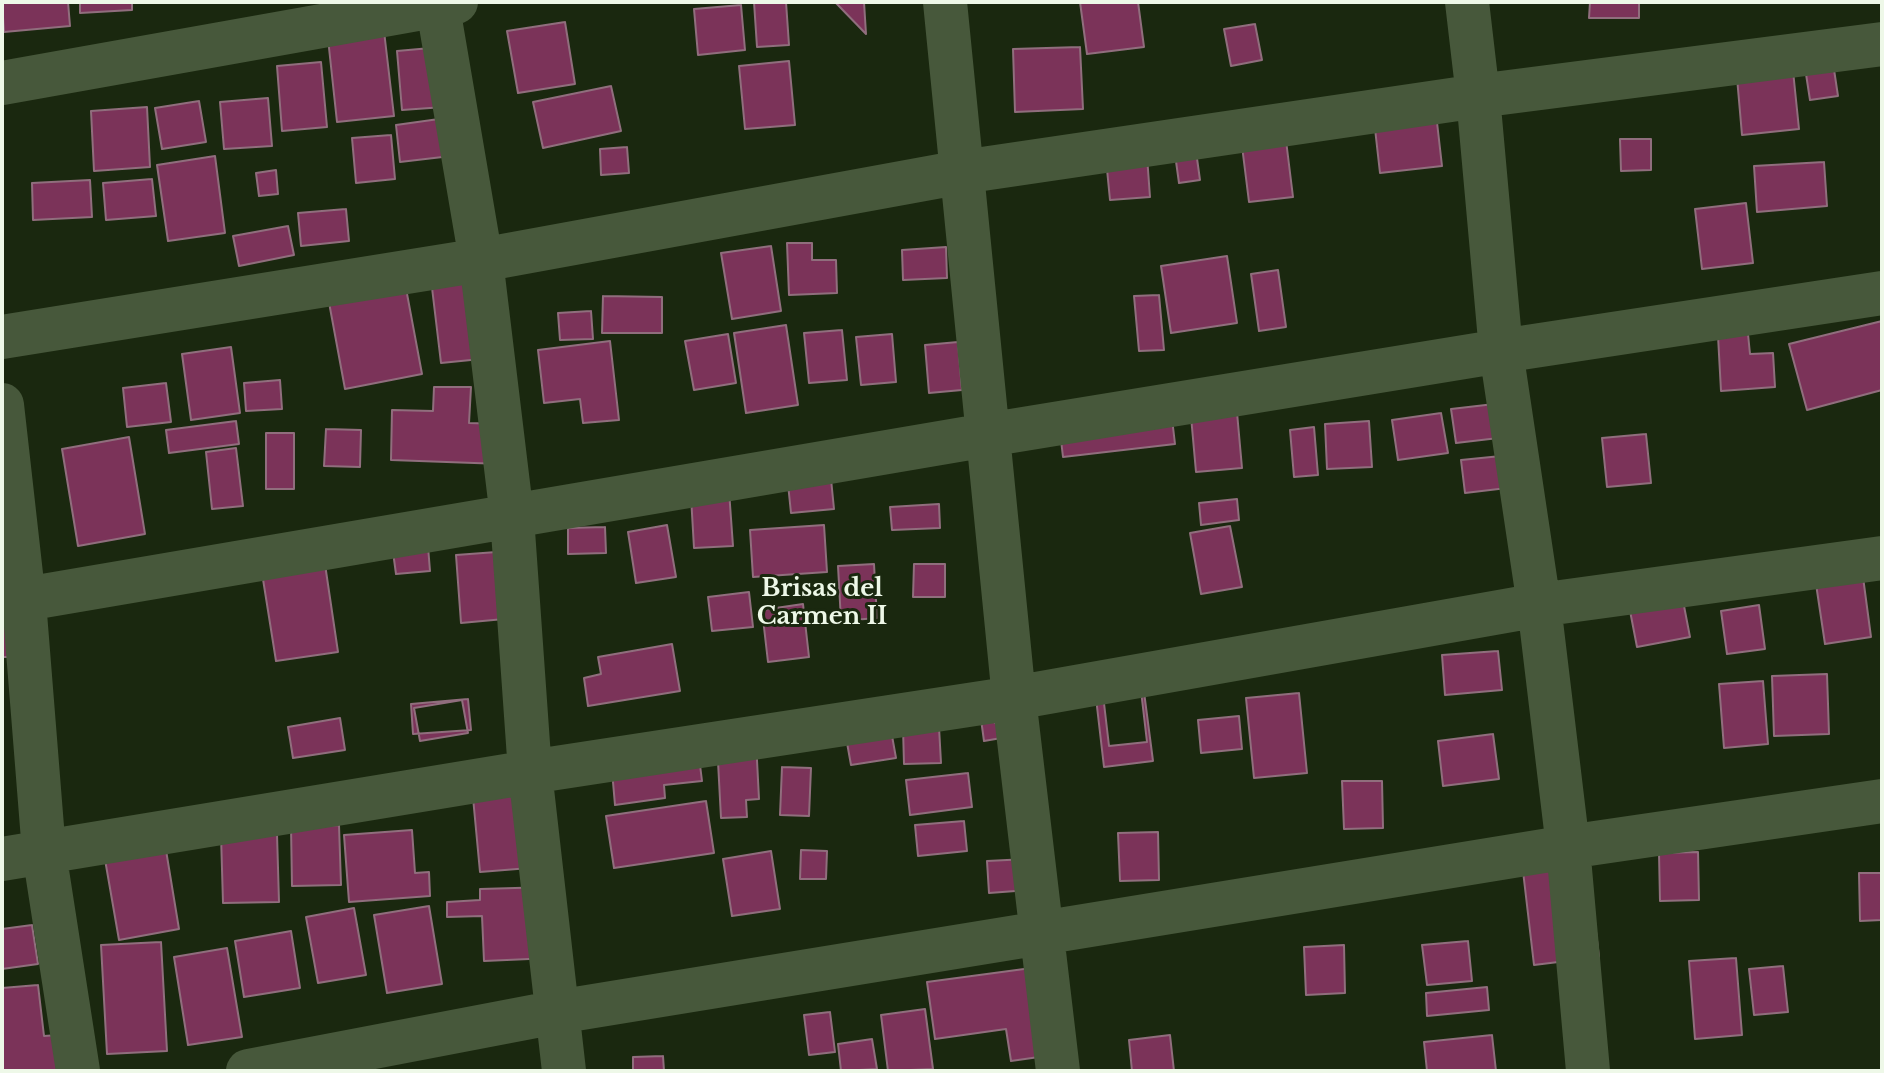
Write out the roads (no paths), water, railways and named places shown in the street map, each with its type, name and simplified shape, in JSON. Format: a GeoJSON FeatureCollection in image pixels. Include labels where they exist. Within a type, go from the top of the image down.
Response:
{"type":"FeatureCollection","features":[{"type":"Feature","properties":{"kind":"street"},"geometry":{"type":"LineString","coordinates":[[945,2],[1014,698],[1058,1071]]}},
{"type":"Feature","properties":{"kind":"street"},"geometry":{"type":"LineString","coordinates":[[1467,2],[1501,351],[1539,605],[1568,847],[1588,1071]]}},
{"type":"Feature","properties":{"kind":"street"},"geometry":{"type":"LineString","coordinates":[[2,83],[444,3],[481,260],[512,517],[530,772],[564,1071]]}},
{"type":"Feature","properties":{"kind":"street"},"geometry":{"type":"LineString","coordinates":[[2,337],[481,260],[962,172],[1478,96],[1882,44]]}},
{"type":"Feature","properties":{"kind":"street"},"geometry":{"type":"LineString","coordinates":[[13,602],[987,435],[1501,351],[1882,293]]}},
{"type":"Feature","properties":{"kind":"street"},"geometry":{"type":"LineString","coordinates":[[2,405],[13,602],[44,852],[78,1071]]}},
{"type":"Feature","properties":{"kind":"street"},"geometry":{"type":"LineString","coordinates":[[2,859],[530,772],[1014,698],[1539,605],[1882,558]]}},
{"type":"Feature","properties":{"kind":"street"},"geometry":{"type":"LineString","coordinates":[[248,1071],[557,1012],[1568,847],[1882,801]]}},
{"type":"Feature","properties":{"kind":"district","name":"Brisas del Carmen II"},"geometry":{"type":"Point","coordinates":[822,603]}}]}
